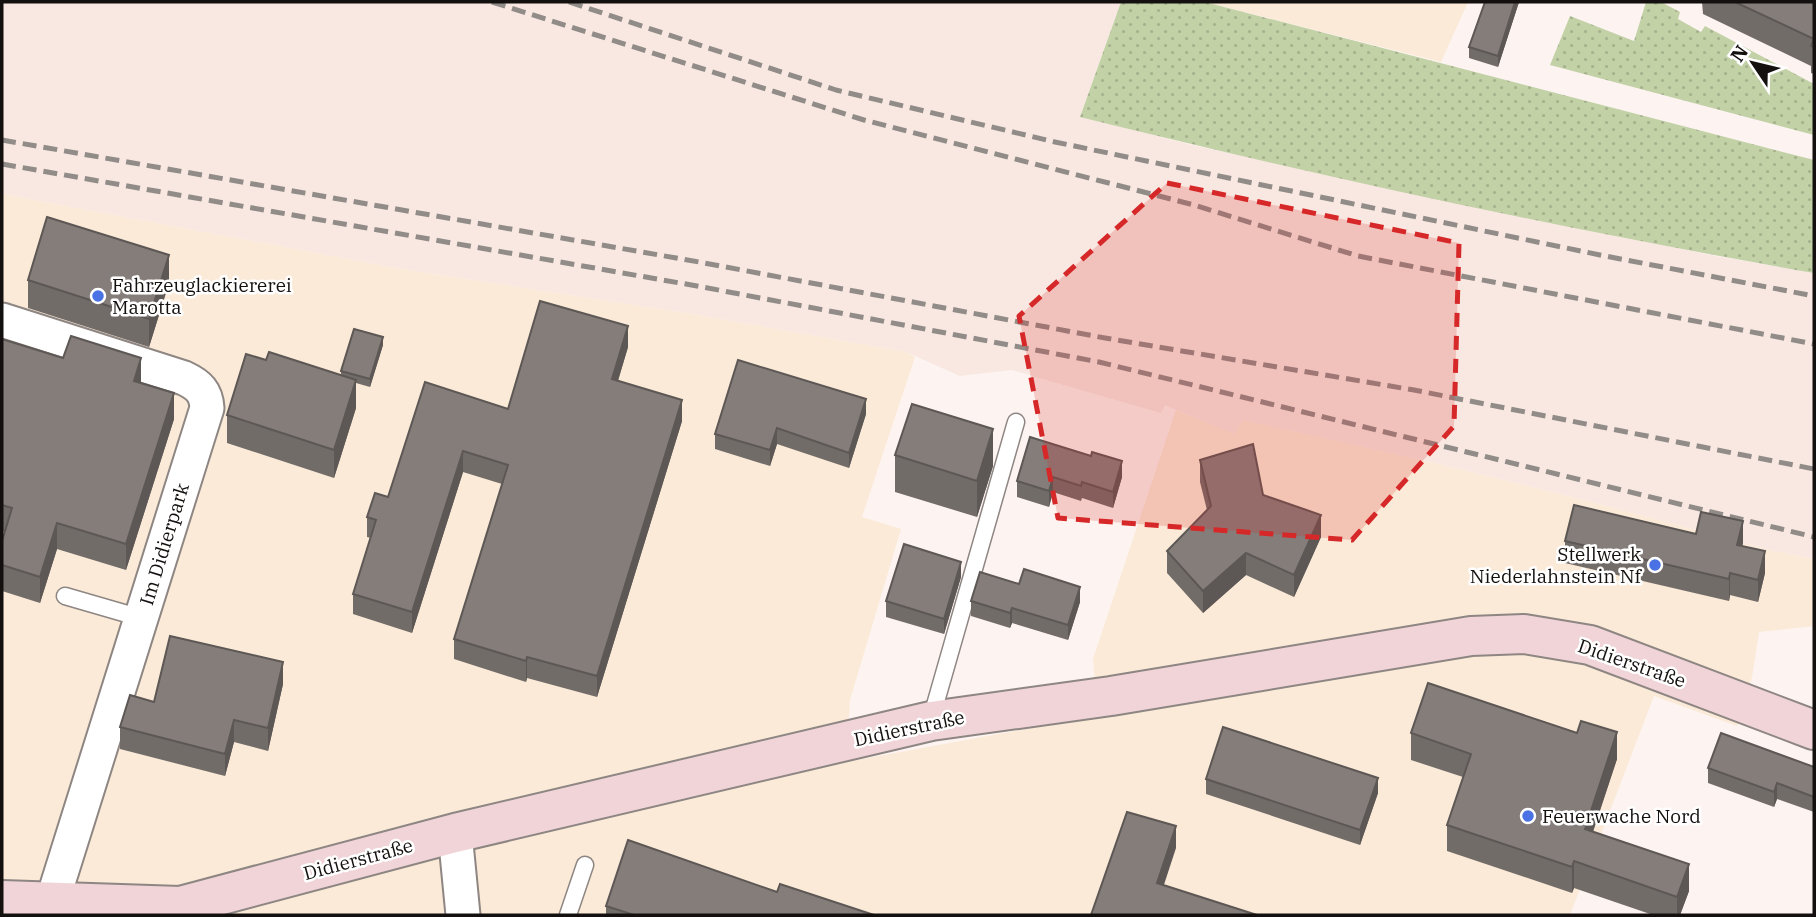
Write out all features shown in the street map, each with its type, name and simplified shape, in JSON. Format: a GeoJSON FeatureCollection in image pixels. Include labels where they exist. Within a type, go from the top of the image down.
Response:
{"type":"FeatureCollection","features":[{"type":"Feature","properties":{"kind":"street","name":"Im Didierpark"},"geometry":{"type":"LineString","coordinates":[[2,320],[184,379],[202,389],[207,408],[52,902]]}},
{"type":"Feature","properties":{"kind":"street","name":"Didierstraße"},"geometry":{"type":"LineString","coordinates":[[2,900],[180,906],[455,833],[931,721],[1111,696],[1471,636],[1524,634],[1590,645],[1814,730]]}},
{"type":"Feature","properties":{"kind":"street"},"geometry":{"type":"LineString","coordinates":[[455,833],[463,915]]}},
{"type":"Feature","properties":{"kind":"lane"},"geometry":{"type":"LineString","coordinates":[[931,721],[1016,422]]}},
{"type":"Feature","properties":{"kind":"lane"},"geometry":{"type":"LineString","coordinates":[[65,596],[141,618]]}},
{"type":"Feature","properties":{"kind":"lane"},"geometry":{"type":"LineString","coordinates":[[568,915],[585,865]]}},
{"type":"Feature","properties":{"kind":"highlighted area"},"geometry":{"type":"Polygon","coordinates":[[[1167,183],[1459,243],[1454,426],[1352,540],[1058,518],[1019,316],[1167,183]]]}},
{"type":"Feature","properties":{"kind":"shaded area"},"geometry":{"type":"Polygon","coordinates":[[[2,2],[1121,2],[1080,116],[1192,145],[1710,255],[1814,273],[1814,559],[1434,463],[1243,420],[1234,434],[1165,405],[1161,413],[1012,370],[960,376],[906,352],[686,313],[401,269],[2,194],[2,2]]]}},
{"type":"Feature","properties":{"kind":"shaded area"},"geometry":{"type":"Polygon","coordinates":[[[1205,2],[1468,2],[1441,62],[1205,2]]]}},
{"type":"Feature","properties":{"kind":"shaded area"},"geometry":{"type":"Polygon","coordinates":[[[2,194],[401,269],[686,313],[906,352],[915,357],[862,517],[901,529],[850,700],[846,762],[1098,716],[1093,659],[1176,410],[1234,434],[1243,420],[1434,463],[1814,559],[1814,626],[1759,632],[1752,677],[1737,726],[1654,696],[1570,915],[90,915],[23,885],[2,881],[2,194]]]}},
{"type":"Feature","properties":{"kind":"green space"},"geometry":{"type":"Polygon","coordinates":[[[1121,2],[1205,2],[1814,160],[1814,273],[1446,201],[1262,161],[1080,117],[1121,2]]]}},
{"type":"Feature","properties":{"kind":"green space"},"geometry":{"type":"Polygon","coordinates":[[[1646,2],[1661,2],[1680,12],[1678,19],[1701,32],[1705,26],[1814,84],[1814,135],[1550,65],[1570,16],[1634,41],[1646,2]]]}},
{"type":"Feature","properties":{"kind":"building"},"geometry":{"type":"Polygon","coordinates":[[[1485,2],[1515,2],[1498,56],[1469,47],[1485,2]]]}},
{"type":"Feature","properties":{"kind":"building"},"geometry":{"type":"Polygon","coordinates":[[[1735,2],[1814,2],[1814,39],[1735,2]]]}},
{"type":"Feature","properties":{"kind":"building"},"geometry":{"type":"Polygon","coordinates":[[[47,217],[169,255],[149,319],[28,280],[47,217]]]}},
{"type":"Feature","properties":{"kind":"building"},"geometry":{"type":"Polygon","coordinates":[[[540,301],[628,326],[612,379],[682,400],[597,676],[527,657],[526,661],[454,639],[508,465],[463,451],[412,612],[353,594],[376,520],[367,517],[375,493],[388,497],[425,382],[508,409],[540,301]]]}},
{"type":"Feature","properties":{"kind":"building"},"geometry":{"type":"Polygon","coordinates":[[[354,329],[383,337],[370,379],[341,371],[354,329]]]}},
{"type":"Feature","properties":{"kind":"building"},"geometry":{"type":"Polygon","coordinates":[[[71,336],[141,358],[134,381],[174,393],[126,544],[57,523],[40,577],[2,565],[2,541],[12,508],[2,505],[2,339],[63,358],[71,336]]]}},
{"type":"Feature","properties":{"kind":"building"},"geometry":{"type":"Polygon","coordinates":[[[269,352],[356,380],[334,450],[227,415],[246,354],[266,360],[269,352]]]}},
{"type":"Feature","properties":{"kind":"building"},"geometry":{"type":"Polygon","coordinates":[[[738,360],[866,399],[849,453],[777,428],[770,450],[715,434],[738,360]]]}},
{"type":"Feature","properties":{"kind":"building"},"geometry":{"type":"Polygon","coordinates":[[[912,404],[993,429],[977,481],[895,455],[912,404]]]}},
{"type":"Feature","properties":{"kind":"building"},"geometry":{"type":"Polygon","coordinates":[[[1030,437],[1091,456],[1092,452],[1122,461],[1113,492],[1082,482],[1081,486],[1053,477],[1049,491],[1017,481],[1030,437]]]}},
{"type":"Feature","properties":{"kind":"building"},"geometry":{"type":"Polygon","coordinates":[[[1253,444],[1263,495],[1321,515],[1294,575],[1246,553],[1203,591],[1167,551],[1211,506],[1200,460],[1253,444]]]}},
{"type":"Feature","properties":{"kind":"building"},"geometry":{"type":"Polygon","coordinates":[[[1574,505],[1696,534],[1701,512],[1743,521],[1737,545],[1765,551],[1758,580],[1730,573],[1729,579],[1565,541],[1574,505]]]}},
{"type":"Feature","properties":{"kind":"building"},"geometry":{"type":"Polygon","coordinates":[[[904,544],[961,562],[944,619],[886,601],[904,544]]]}},
{"type":"Feature","properties":{"kind":"building"},"geometry":{"type":"Polygon","coordinates":[[[1024,569],[1080,587],[1068,625],[1012,608],[1010,613],[971,601],[980,572],[1019,584],[1024,569]]]}},
{"type":"Feature","properties":{"kind":"building"},"geometry":{"type":"Polygon","coordinates":[[[170,636],[283,662],[268,728],[234,720],[225,754],[120,727],[130,695],[154,702],[170,636]]]}},
{"type":"Feature","properties":{"kind":"building","name":"Feuerwache Nord"},"geometry":{"type":"Polygon","coordinates":[[[1428,683],[1577,733],[1581,721],[1617,732],[1585,829],[1689,864],[1677,897],[1574,861],[1572,867],[1447,825],[1471,754],[1411,733],[1428,683]]]}},
{"type":"Feature","properties":{"kind":"building"},"geometry":{"type":"Polygon","coordinates":[[[1223,727],[1378,778],[1360,830],[1206,779],[1223,727]]]}},
{"type":"Feature","properties":{"kind":"building"},"geometry":{"type":"Polygon","coordinates":[[[1721,733],[1814,767],[1814,797],[1777,783],[1774,792],[1708,768],[1721,733]]]}},
{"type":"Feature","properties":{"kind":"building"},"geometry":{"type":"Polygon","coordinates":[[[1127,812],[1176,826],[1157,883],[1257,915],[1091,915],[1127,812]]]}},
{"type":"Feature","properties":{"kind":"building"},"geometry":{"type":"Polygon","coordinates":[[[628,840],[777,892],[780,884],[874,915],[634,915],[606,906],[628,840]]]}},
{"type":"Feature","properties":{"kind":"railway"},"geometry":{"type":"LineString","coordinates":[[492,2],[864,120],[1194,205],[1358,256],[1814,344]]}},
{"type":"Feature","properties":{"kind":"railway"},"geometry":{"type":"LineString","coordinates":[[569,2],[836,90],[1055,142],[1600,255],[1814,296]]}},
{"type":"Feature","properties":{"kind":"railway"},"geometry":{"type":"LineString","coordinates":[[2,140],[699,262],[1105,338],[1414,390],[1814,469]]}},
{"type":"Feature","properties":{"kind":"railway"},"geometry":{"type":"LineString","coordinates":[[2,164],[697,286],[1099,362],[1814,537]]}},
{"type":"Feature","properties":{"kind":"place","name":"Fahrzeuglackiererei Marotta"},"geometry":{"type":"Point","coordinates":[98,296]}},
{"type":"Feature","properties":{"kind":"place","name":"Stellwerk Niederlahnstein Nf"},"geometry":{"type":"Point","coordinates":[1655,565]}},
{"type":"Feature","properties":{"kind":"place","name":"Feuerwache Nord"},"geometry":{"type":"Point","coordinates":[1528,816]}}]}
